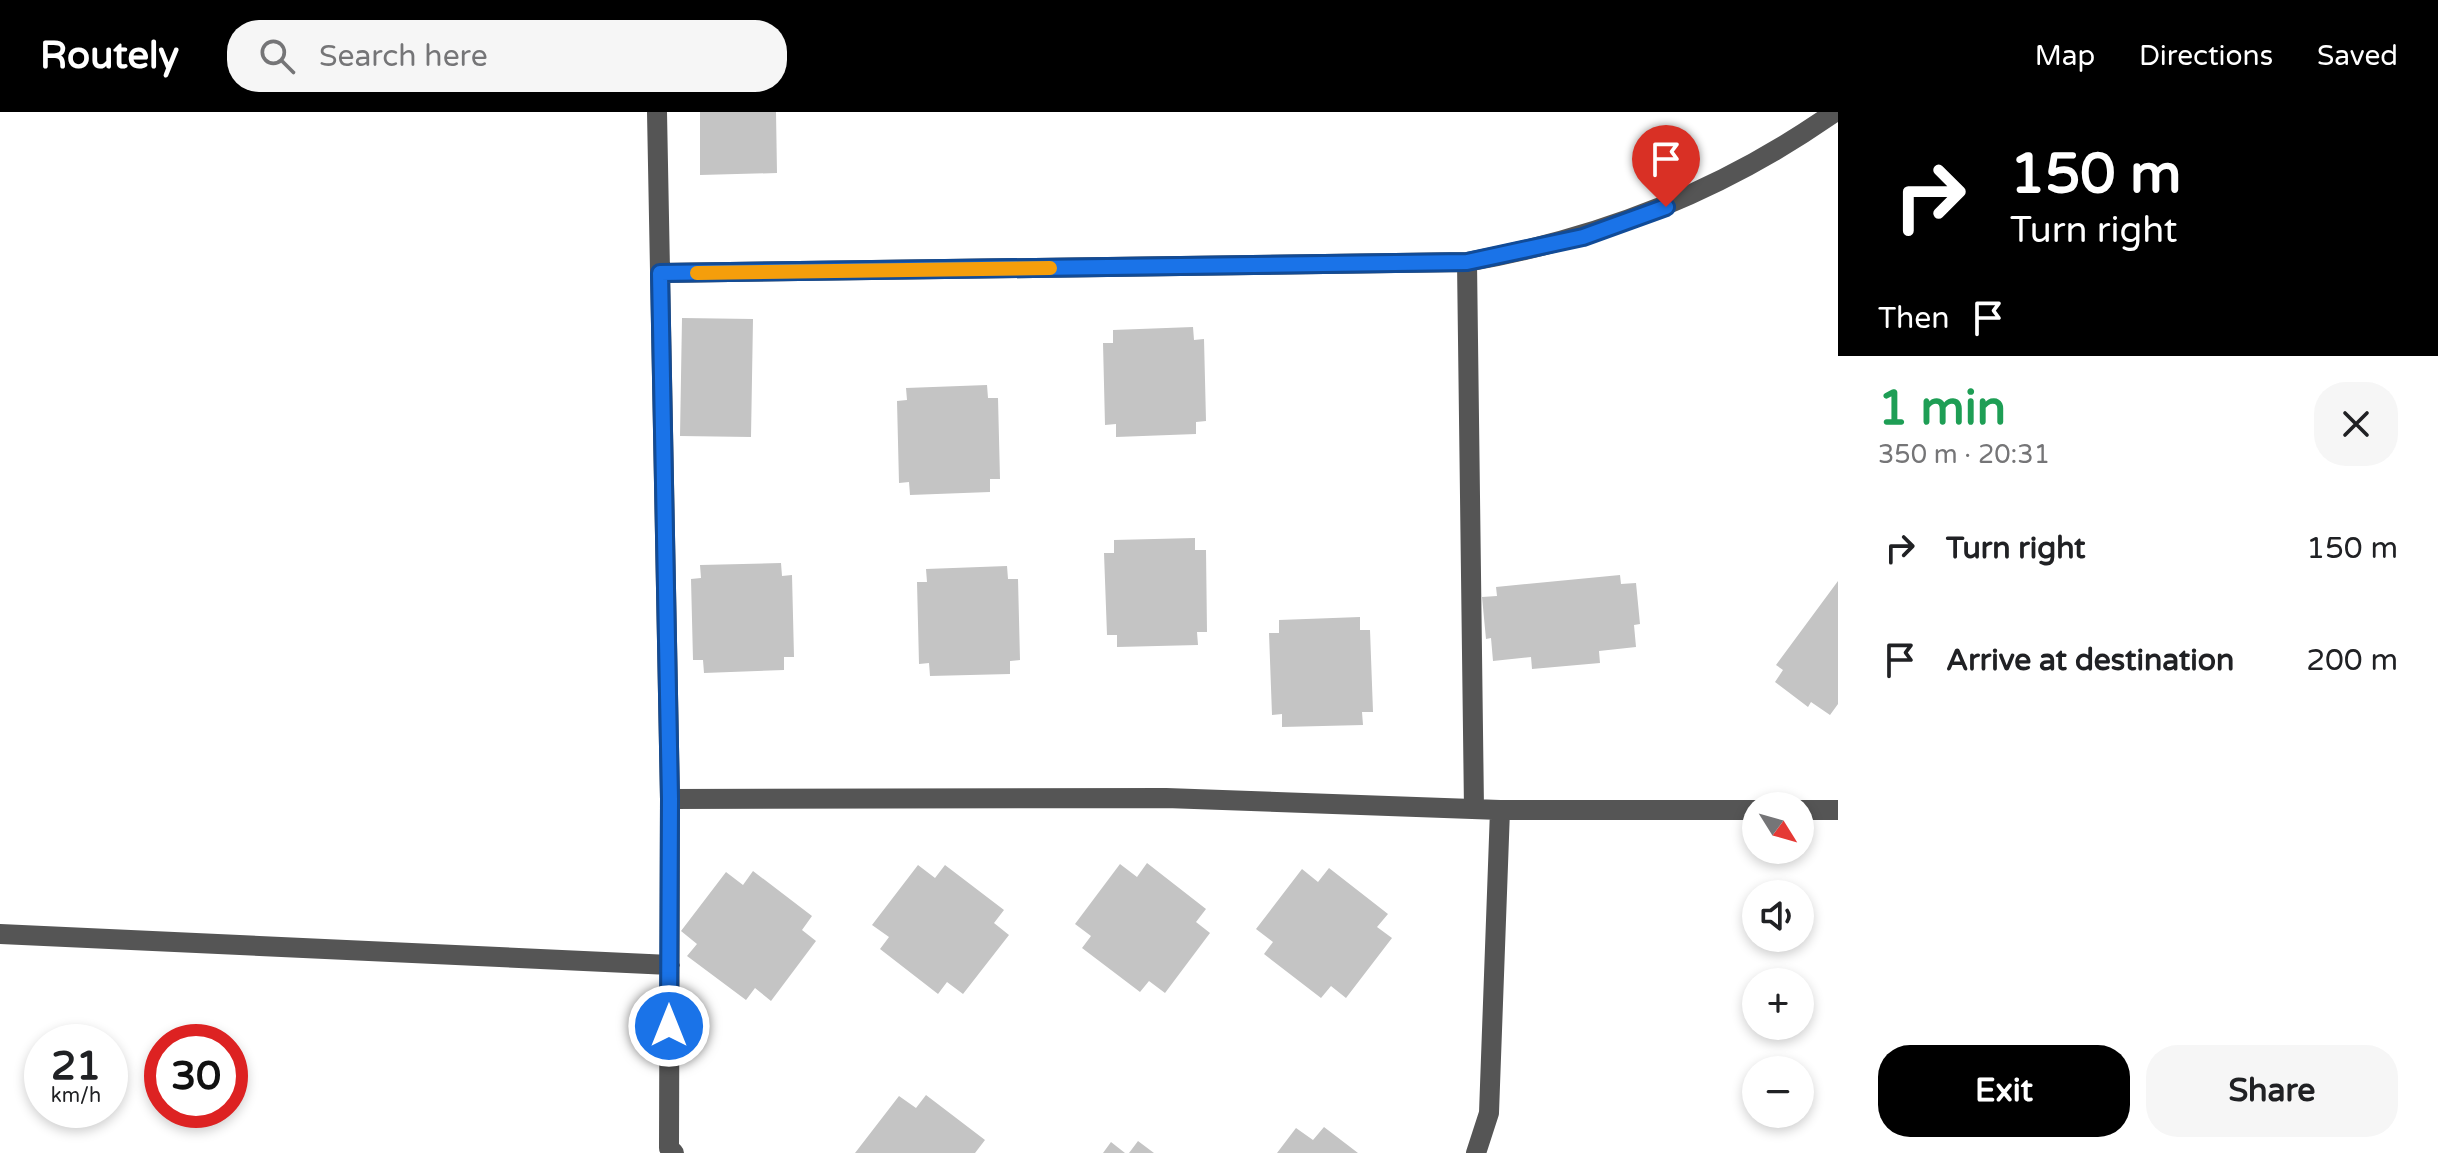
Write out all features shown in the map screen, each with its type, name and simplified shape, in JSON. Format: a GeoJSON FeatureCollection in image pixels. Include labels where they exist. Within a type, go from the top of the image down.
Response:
{"type":"FeatureCollection","features":[{"type":"Feature","properties":{"kind":"street"},"geometry":{"type":"LineString","coordinates":[[657,112],[670,799],[669,1148],[674,1153]]}},
{"type":"Feature","properties":{"kind":"street"},"geometry":{"type":"LineString","coordinates":[[660,273],[1467,262],[1583,237],[1652,213],[1745,170],[1835,112]]}},
{"type":"Feature","properties":{"kind":"street"},"geometry":{"type":"LineString","coordinates":[[1467,262],[1474,809]]}},
{"type":"Feature","properties":{"kind":"street"},"geometry":{"type":"LineString","coordinates":[[670,799],[1166,798],[1500,810],[1742,810]]}},
{"type":"Feature","properties":{"kind":"street"},"geometry":{"type":"LineString","coordinates":[[1476,1153],[1489,1113],[1500,810]]}},
{"type":"Feature","properties":{"kind":"street"},"geometry":{"type":"LineString","coordinates":[[1814,810],[1838,810]]}},
{"type":"Feature","properties":{"kind":"street"},"geometry":{"type":"LineString","coordinates":[[0,934],[670,965]]}},
{"type":"Feature","properties":{"kind":"building"},"geometry":{"type":"Polygon","coordinates":[[[700,112],[776,112],[777,173],[700,175],[700,112]]]}},
{"type":"Feature","properties":{"kind":"building"},"geometry":{"type":"Polygon","coordinates":[[[682,318],[753,319],[751,437],[680,436],[682,318]]]}},
{"type":"Feature","properties":{"kind":"building"},"geometry":{"type":"Polygon","coordinates":[[[1193,327],[1194,340],[1204,339],[1206,421],[1196,422],[1196,434],[1116,437],[1116,424],[1105,425],[1103,343],[1113,343],[1113,330],[1193,327]]]}},
{"type":"Feature","properties":{"kind":"building"},"geometry":{"type":"Polygon","coordinates":[[[987,385],[988,398],[998,398],[1000,479],[990,479],[990,492],[910,495],[909,482],[899,483],[897,401],[907,400],[906,388],[987,385]]]}},
{"type":"Feature","properties":{"kind":"building"},"geometry":{"type":"Polygon","coordinates":[[[1195,538],[1195,550],[1206,550],[1207,632],[1197,632],[1198,645],[1117,647],[1117,635],[1107,635],[1104,553],[1114,553],[1114,540],[1195,538]]]}},
{"type":"Feature","properties":{"kind":"building"},"geometry":{"type":"Polygon","coordinates":[[[781,563],[782,576],[792,575],[794,657],[784,657],[784,670],[704,673],[703,660],[693,660],[691,579],[701,578],[700,565],[781,563]]]}},
{"type":"Feature","properties":{"kind":"building"},"geometry":{"type":"Polygon","coordinates":[[[1007,566],[1008,579],[1018,579],[1020,660],[1010,661],[1010,674],[930,676],[929,663],[919,664],[917,582],[927,582],[926,569],[1007,566]]]}},
{"type":"Feature","properties":{"kind":"building"},"geometry":{"type":"Polygon","coordinates":[[[1620,575],[1621,584],[1636,583],[1640,624],[1634,625],[1636,647],[1599,651],[1600,663],[1532,669],[1531,657],[1493,661],[1491,638],[1486,639],[1482,597],[1497,596],[1496,587],[1620,575]]]}},
{"type":"Feature","properties":{"kind":"building"},"geometry":{"type":"Polygon","coordinates":[[[1838,581],[1838,704],[1830,715],[1811,702],[1808,707],[1775,682],[1783,670],[1776,665],[1838,581]]]}},
{"type":"Feature","properties":{"kind":"building"},"geometry":{"type":"Polygon","coordinates":[[[1360,617],[1360,630],[1370,630],[1373,712],[1362,712],[1363,725],[1282,727],[1282,714],[1272,715],[1269,633],[1279,633],[1279,620],[1360,617]]]}},
{"type":"Feature","properties":{"kind":"building"},"geometry":{"type":"Polygon","coordinates":[[[1147,863],[1206,909],[1196,922],[1210,933],[1165,993],[1149,981],[1140,992],[1082,948],[1091,936],[1075,924],[1120,864],[1137,877],[1147,863]]]}},
{"type":"Feature","properties":{"kind":"building"},"geometry":{"type":"Polygon","coordinates":[[[918,865],[935,878],[945,865],[1004,910],[994,923],[1009,935],[963,994],[947,982],[938,994],[880,949],[889,937],[872,925],[918,865]]]}},
{"type":"Feature","properties":{"kind":"building"},"geometry":{"type":"Polygon","coordinates":[[[1329,868],[1388,914],[1377,927],[1392,938],[1346,998],[1331,986],[1321,998],[1264,954],[1273,942],[1256,929],[1302,869],[1318,882],[1329,868]]]}},
{"type":"Feature","properties":{"kind":"building"},"geometry":{"type":"Polygon","coordinates":[[[753,871],[812,916],[802,930],[816,941],[771,1001],[755,988],[746,1000],[687,956],[697,944],[681,931],[726,872],[743,885],[753,871]]]}},
{"type":"Feature","properties":{"kind":"building"},"geometry":{"type":"Polygon","coordinates":[[[926,1095],[985,1140],[975,1153],[855,1153],[899,1096],[916,1108],[926,1095]]]}},
{"type":"Feature","properties":{"kind":"building"},"geometry":{"type":"Polygon","coordinates":[[[1324,1127],[1358,1153],[1277,1153],[1296,1128],[1313,1140],[1324,1127]]]}},
{"type":"Feature","properties":{"kind":"building"},"geometry":{"type":"Polygon","coordinates":[[[1138,1141],[1154,1153],[1129,1153],[1138,1141]]]}},
{"type":"Feature","properties":{"kind":"building"},"geometry":{"type":"Polygon","coordinates":[[[1111,1142],[1125,1153],[1103,1153],[1111,1142]]]}},
{"type":"Feature","properties":{"kind":"slow traffic"},"geometry":{"type":"LineString","coordinates":[[697,273],[1050,268]]}},
{"type":"Feature","properties":{"kind":"route"},"geometry":{"type":"LineString","coordinates":[[669,1026],[670,799],[660,273],[1467,262],[1583,237],[1666,207]]}}]}
